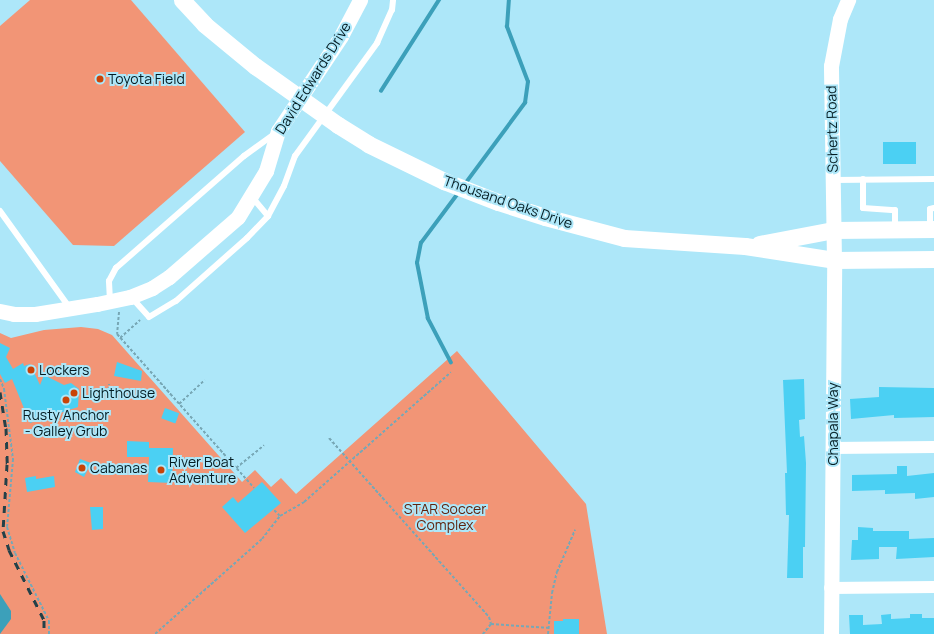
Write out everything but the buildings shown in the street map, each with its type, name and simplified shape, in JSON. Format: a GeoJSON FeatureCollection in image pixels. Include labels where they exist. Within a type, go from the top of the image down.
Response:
{"type":"FeatureCollection","features":[{"type":"Feature","properties":{"kind":"main road","name":"Thousand Oaks Drive"},"geometry":{"type":"LineString","coordinates":[[182,0],[204,24],[255,66],[368,144],[444,181],[527,211],[624,238],[745,246],[834,260],[934,260]]}},
{"type":"Feature","properties":{"kind":"main road","name":"Thousand Oaks Drive"},"geometry":{"type":"LineString","coordinates":[[745,246],[833,230],[932,229]]}},
{"type":"Feature","properties":{"kind":"street","name":"David Edwards Drive"},"geometry":{"type":"LineString","coordinates":[[0,311],[14,314],[36,314],[119,299],[152,288],[170,277],[238,217],[252,197],[266,171],[278,132],[341,36],[360,0]]}},
{"type":"Feature","properties":{"kind":"street","name":"Schertz Road"},"geometry":{"type":"LineString","coordinates":[[834,260],[832,66],[840,19],[848,0]]}},
{"type":"Feature","properties":{"kind":"street","name":"Chapala Way"},"geometry":{"type":"LineString","coordinates":[[831,634],[830,588],[834,260]]}},
{"type":"Feature","properties":{"kind":"street"},"geometry":{"type":"LineString","coordinates":[[832,448],[934,447]]}},
{"type":"Feature","properties":{"kind":"street"},"geometry":{"type":"LineString","coordinates":[[830,588],[934,587]]}},
{"type":"Feature","properties":{"kind":"lane"},"geometry":{"type":"LineString","coordinates":[[278,132],[244,156],[116,268],[109,281],[119,299],[147,314],[149,317],[176,301],[247,238],[268,216],[284,186],[295,156],[376,43],[392,10],[393,0]]}},
{"type":"Feature","properties":{"kind":"lane"},"geometry":{"type":"LineString","coordinates":[[863,179],[864,208],[895,210],[895,230]]}},
{"type":"Feature","properties":{"kind":"lane"},"geometry":{"type":"LineString","coordinates":[[832,180],[934,179]]}},
{"type":"Feature","properties":{"kind":"lane"},"geometry":{"type":"LineString","coordinates":[[252,197],[268,216]]}},
{"type":"Feature","properties":{"kind":"lane"},"geometry":{"type":"LineString","coordinates":[[932,229],[930,209],[934,208]]}},
{"type":"Feature","properties":{"kind":"lane"},"geometry":{"type":"LineString","coordinates":[[0,211],[70,308]]}},
{"type":"Feature","properties":{"kind":"path"},"geometry":{"type":"LineString","coordinates":[[119,299],[120,312],[117,334],[254,488]]}},
{"type":"Feature","properties":{"kind":"path"},"geometry":{"type":"LineString","coordinates":[[120,338],[147,314]]}},
{"type":"Feature","properties":{"kind":"path"},"geometry":{"type":"LineString","coordinates":[[155,634],[262,539],[280,516],[304,502],[451,372]]}},
{"type":"Feature","properties":{"kind":"path"},"geometry":{"type":"LineString","coordinates":[[0,379],[4,389],[13,459],[7,527],[15,553],[49,620],[49,634]]}},
{"type":"Feature","properties":{"kind":"path"},"geometry":{"type":"LineString","coordinates":[[179,404],[205,380]]}},
{"type":"Feature","properties":{"kind":"path"},"geometry":{"type":"LineString","coordinates":[[108,400],[109,384]]}},
{"type":"Feature","properties":{"kind":"path"},"geometry":{"type":"LineString","coordinates":[[328,438],[489,617],[491,624]]}},
{"type":"Feature","properties":{"kind":"path"},"geometry":{"type":"LineString","coordinates":[[236,468],[264,445]]}},
{"type":"Feature","properties":{"kind":"path"},"geometry":{"type":"LineString","coordinates":[[274,510],[280,516]]}},
{"type":"Feature","properties":{"kind":"path"},"geometry":{"type":"LineString","coordinates":[[548,634],[550,627],[552,593],[557,572],[575,530]]}},
{"type":"Feature","properties":{"kind":"path"},"geometry":{"type":"LineString","coordinates":[[491,624],[550,627]]}},
{"type":"Feature","properties":{"kind":"path"},"geometry":{"type":"LineString","coordinates":[[483,634],[491,624]]}},
{"type":"Feature","properties":{"kind":"green space","name":"Toyota Field"},"geometry":{"type":"Polygon","coordinates":[[[30,0],[131,0],[245,132],[114,246],[73,245],[0,161],[0,26],[30,0]]]}},
{"type":"Feature","properties":{"kind":"green space","name":"STAR Soccer Complex"},"geometry":{"type":"Polygon","coordinates":[[[81,327],[98,329],[112,335],[242,482],[255,470],[271,487],[281,478],[296,494],[457,351],[586,504],[607,634],[0,634],[0,333],[11,338],[44,330],[81,327]]]}},
{"type":"Feature","properties":{"kind":"water"},"geometry":{"type":"Polygon","coordinates":[[[0,594],[11,611],[11,619],[0,634],[0,594]]]}},
{"type":"Feature","properties":{"kind":"waterway"},"geometry":{"type":"LineString","coordinates":[[381,91],[439,0]]}},
{"type":"Feature","properties":{"kind":"waterway"},"geometry":{"type":"LineString","coordinates":[[465,184],[525,103],[528,82],[507,27],[509,0]]}},
{"type":"Feature","properties":{"kind":"waterway"},"geometry":{"type":"LineString","coordinates":[[451,363],[428,319],[417,263],[421,243],[459,192]]}},
{"type":"Feature","properties":{"kind":"railway"},"geometry":{"type":"LineString","coordinates":[[0,392],[6,428],[7,464],[3,531],[9,550],[44,620],[44,634]]}},
{"type":"Feature","properties":{"kind":"place","name":"Toyota Field"},"geometry":{"type":"Point","coordinates":[100,79]}},
{"type":"Feature","properties":{"kind":"place","name":"Lockers"},"geometry":{"type":"Point","coordinates":[31,370]}},
{"type":"Feature","properties":{"kind":"place","name":"Lighthouse"},"geometry":{"type":"Point","coordinates":[74,393]}},
{"type":"Feature","properties":{"kind":"place","name":"Rusty Anchor - Galley Grub"},"geometry":{"type":"Point","coordinates":[66,400]}},
{"type":"Feature","properties":{"kind":"place","name":"Cabanas"},"geometry":{"type":"Point","coordinates":[82,468]}},
{"type":"Feature","properties":{"kind":"place","name":"River Boat Adventure"},"geometry":{"type":"Point","coordinates":[161,470]}}]}
